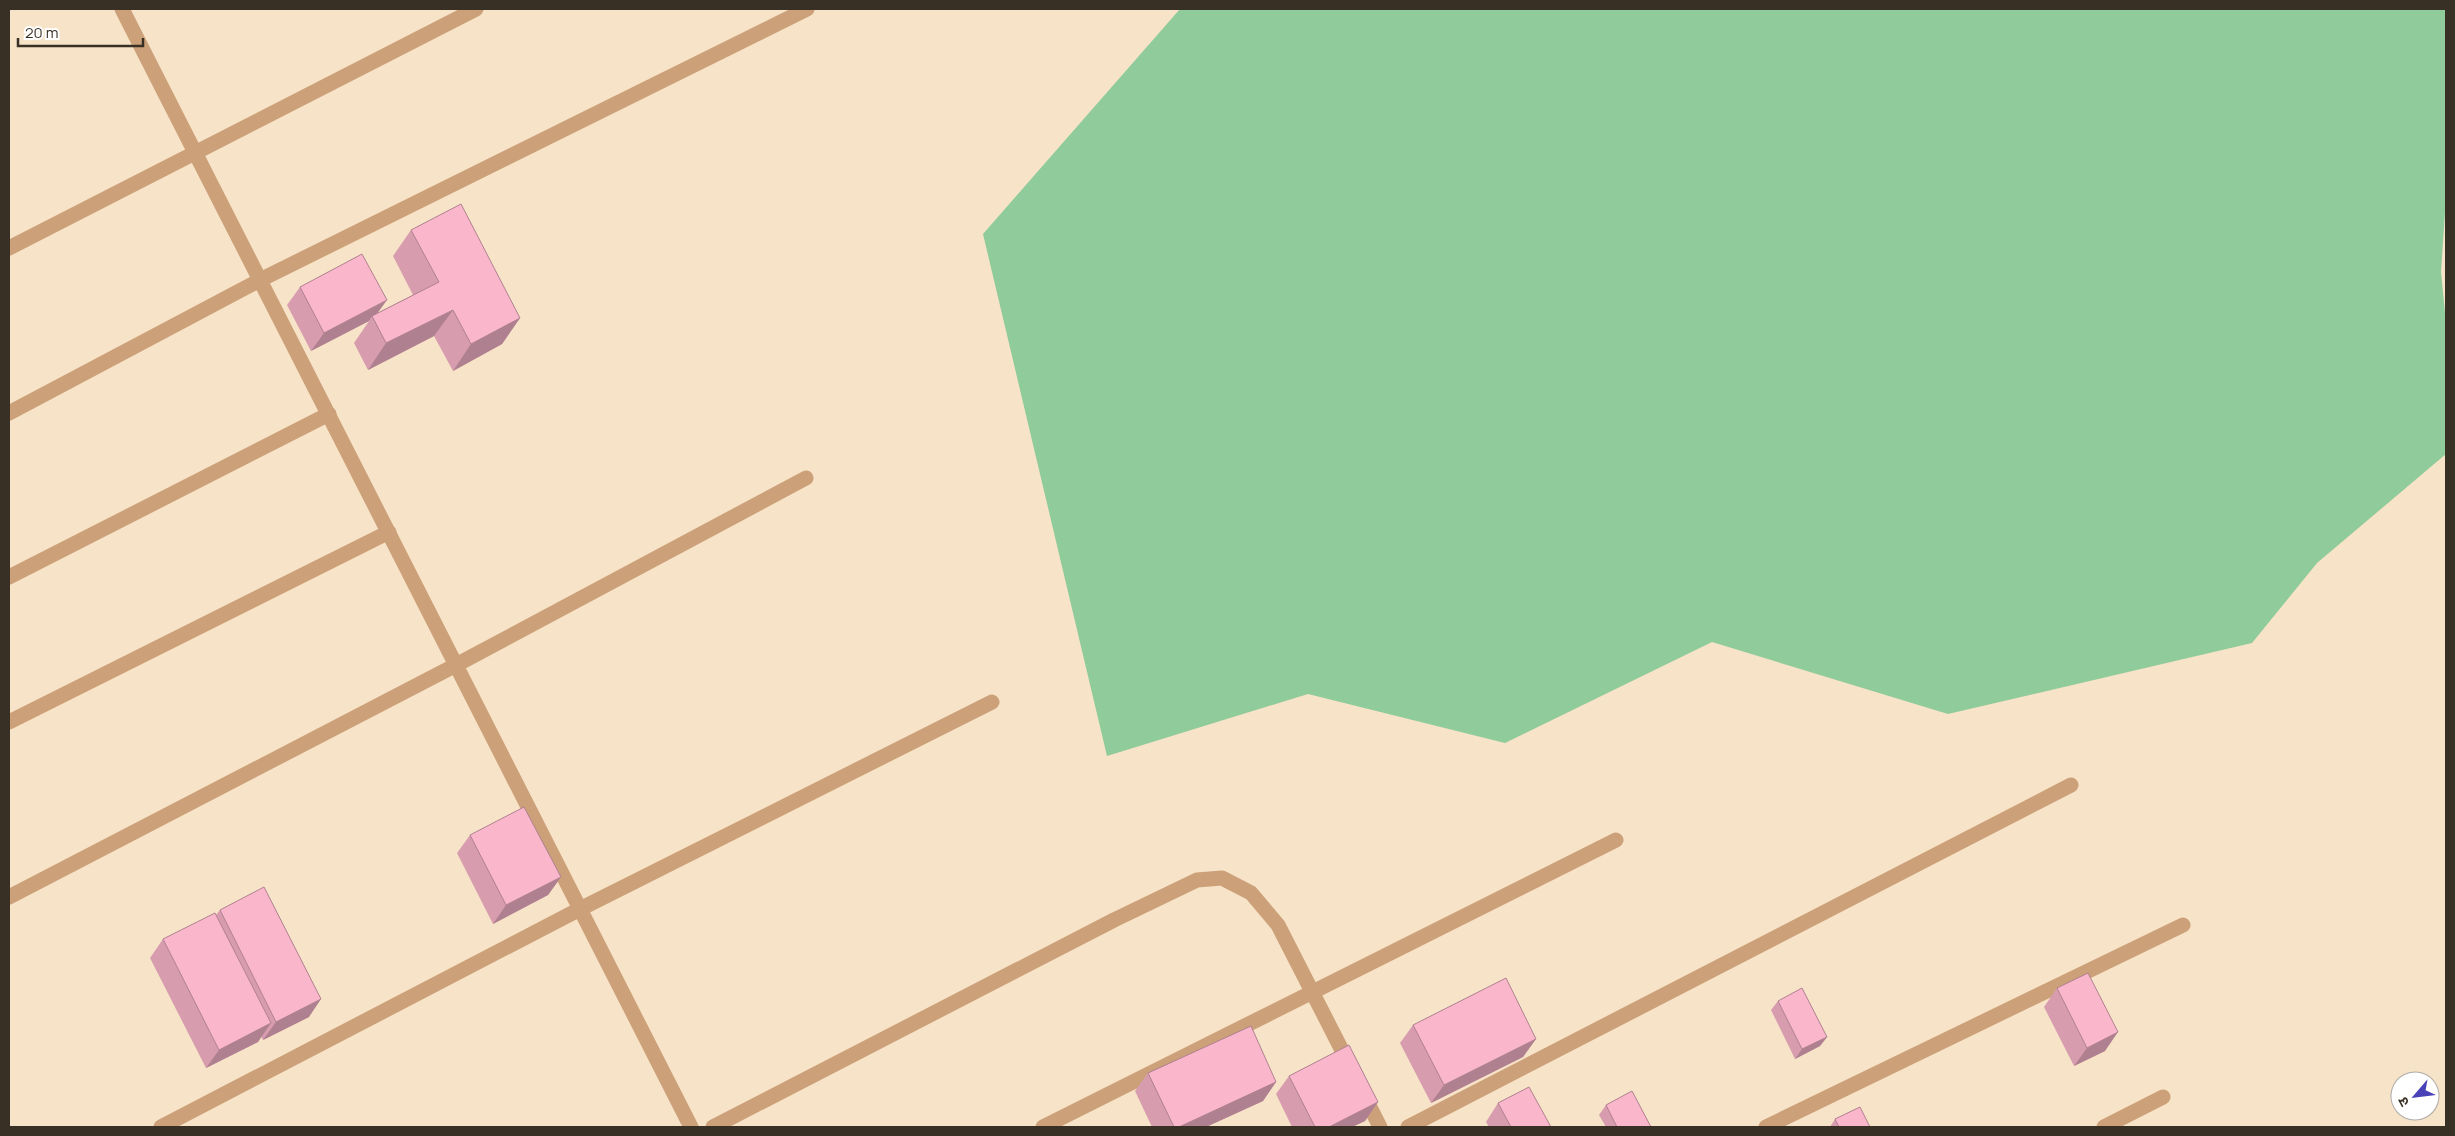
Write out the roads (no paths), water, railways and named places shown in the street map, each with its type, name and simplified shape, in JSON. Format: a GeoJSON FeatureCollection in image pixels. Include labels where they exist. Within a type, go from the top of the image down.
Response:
{"type":"FeatureCollection","features":[{"type":"Feature","properties":{"kind":"street"},"geometry":{"type":"LineString","coordinates":[[122,9],[692,1127]]}},
{"type":"Feature","properties":{"kind":"street"},"geometry":{"type":"LineString","coordinates":[[9,248],[476,9]]}},
{"type":"Feature","properties":{"kind":"street"},"geometry":{"type":"LineString","coordinates":[[9,413],[260,280],[807,9]]}},
{"type":"Feature","properties":{"kind":"street"},"geometry":{"type":"LineString","coordinates":[[9,577],[329,414]]}},
{"type":"Feature","properties":{"kind":"street"},"geometry":{"type":"LineString","coordinates":[[9,897],[456,665],[806,478]]}},
{"type":"Feature","properties":{"kind":"street"},"geometry":{"type":"LineString","coordinates":[[9,722],[389,532]]}},
{"type":"Feature","properties":{"kind":"street"},"geometry":{"type":"LineString","coordinates":[[161,1127],[580,908],[992,702]]}},
{"type":"Feature","properties":{"kind":"street"},"geometry":{"type":"LineString","coordinates":[[1408,1127],[2071,785]]}},
{"type":"Feature","properties":{"kind":"street"},"geometry":{"type":"LineString","coordinates":[[1043,1127],[1616,840]]}},
{"type":"Feature","properties":{"kind":"street"},"geometry":{"type":"LineString","coordinates":[[713,1127],[1114,920],[1196,880],[1222,878],[1251,893],[1278,925],[1314,992],[1380,1127]]}},
{"type":"Feature","properties":{"kind":"street"},"geometry":{"type":"LineString","coordinates":[[1766,1127],[2183,925]]}},
{"type":"Feature","properties":{"kind":"street"},"geometry":{"type":"LineString","coordinates":[[2104,1127],[2163,1097]]}}]}
